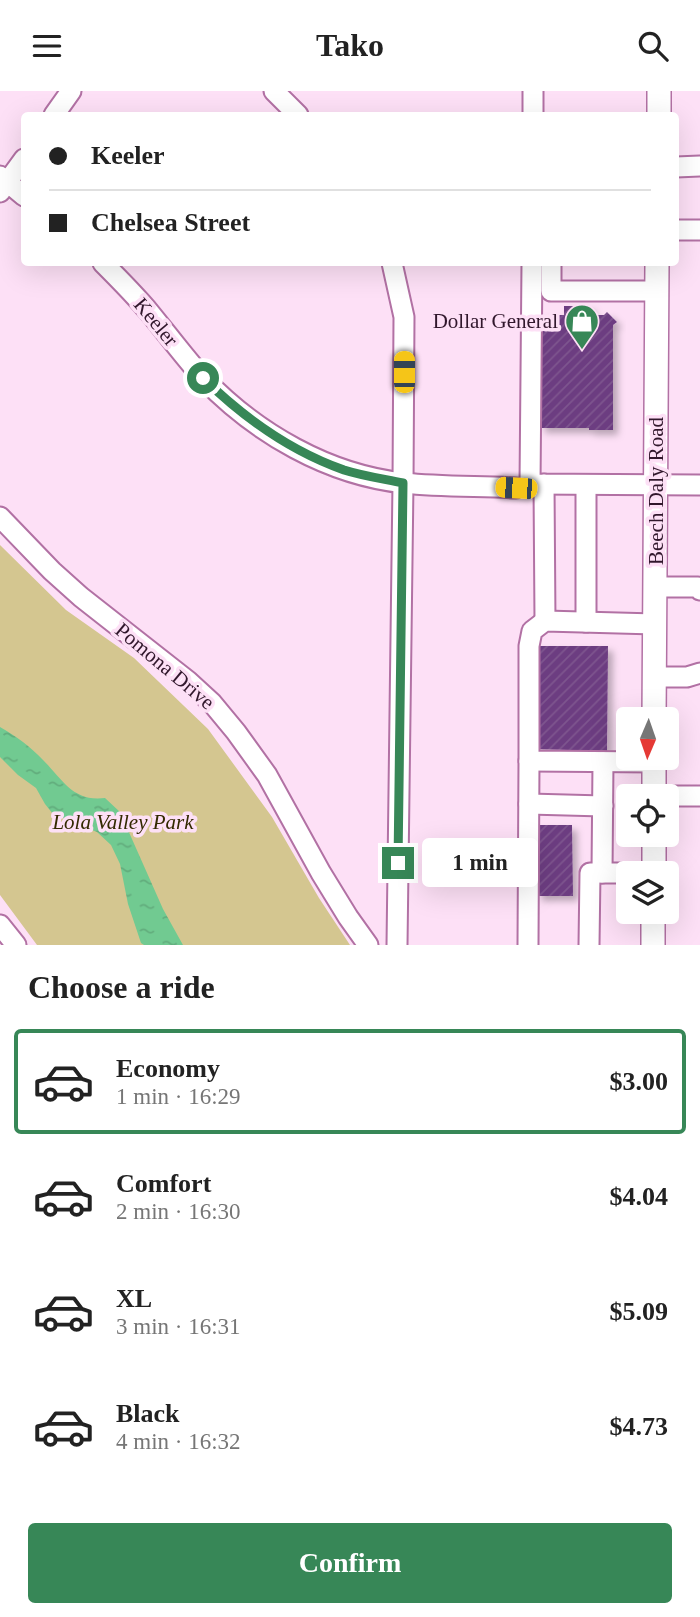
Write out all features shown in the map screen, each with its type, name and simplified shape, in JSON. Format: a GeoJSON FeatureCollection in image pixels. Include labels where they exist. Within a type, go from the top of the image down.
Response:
{"type":"FeatureCollection","features":[{"type":"Feature","properties":{"kind":"main road"},"geometry":{"type":"LineString","coordinates":[[659,91],[659,112]]}},
{"type":"Feature","properties":{"kind":"main road","name":"Beech Daly Road"},"geometry":{"type":"LineString","coordinates":[[654,707],[657,266]]}},
{"type":"Feature","properties":{"kind":"main road"},"geometry":{"type":"LineString","coordinates":[[653,924],[653,945]]}},
{"type":"Feature","properties":{"kind":"street"},"geometry":{"type":"LineString","coordinates":[[56,112],[71,91]]}},
{"type":"Feature","properties":{"kind":"street"},"geometry":{"type":"LineString","coordinates":[[274,91],[295,112]]}},
{"type":"Feature","properties":{"kind":"street"},"geometry":{"type":"LineString","coordinates":[[533,91],[533,112]]}},
{"type":"Feature","properties":{"kind":"street"},"geometry":{"type":"LineString","coordinates":[[21,162],[3,183],[21,193]]}},
{"type":"Feature","properties":{"kind":"street"},"geometry":{"type":"LineString","coordinates":[[679,167],[700,166]]}},
{"type":"Feature","properties":{"kind":"street"},"geometry":{"type":"LineString","coordinates":[[679,230],[700,230]]}},
{"type":"Feature","properties":{"kind":"street","name":"Keeler"},"geometry":{"type":"LineString","coordinates":[[106,266],[148,310],[203,378],[247,418],[289,445],[328,464],[369,477],[403,483],[700,485]]}},
{"type":"Feature","properties":{"kind":"street"},"geometry":{"type":"LineString","coordinates":[[393,266],[404,317],[397,945]]}},
{"type":"Feature","properties":{"kind":"street"},"geometry":{"type":"LineString","coordinates":[[532,266],[530,485],[545,621]]}},
{"type":"Feature","properties":{"kind":"street"},"geometry":{"type":"LineString","coordinates":[[551,266],[551,291],[657,291]]}},
{"type":"Feature","properties":{"kind":"street"},"geometry":{"type":"LineString","coordinates":[[586,485],[586,622]]}},
{"type":"Feature","properties":{"kind":"street","name":"Pomona Drive"},"geometry":{"type":"LineString","coordinates":[[0,517],[71,588],[212,703],[267,775],[321,873],[368,945]]}},
{"type":"Feature","properties":{"kind":"street"},"geometry":{"type":"LineString","coordinates":[[655,587],[699,587]]}},
{"type":"Feature","properties":{"kind":"street"},"geometry":{"type":"LineString","coordinates":[[528,945],[532,631],[545,621],[655,624]]}},
{"type":"Feature","properties":{"kind":"street"},"geometry":{"type":"LineString","coordinates":[[655,677],[687,677],[700,673]]}},
{"type":"Feature","properties":{"kind":"street"},"geometry":{"type":"LineString","coordinates":[[529,761],[616,761]]}},
{"type":"Feature","properties":{"kind":"street"},"geometry":{"type":"LineString","coordinates":[[602,873],[603,762]]}},
{"type":"Feature","properties":{"kind":"street"},"geometry":{"type":"LineString","coordinates":[[679,796],[700,796]]}},
{"type":"Feature","properties":{"kind":"street"},"geometry":{"type":"LineString","coordinates":[[528,804],[603,806]]}},
{"type":"Feature","properties":{"kind":"street"},"geometry":{"type":"LineString","coordinates":[[589,945],[590,873],[616,873]]}},
{"type":"Feature","properties":{"kind":"street"},"geometry":{"type":"LineString","coordinates":[[0,925],[16,945]]}},
{"type":"Feature","properties":{"kind":"green space","name":"Lola Valley Park"},"geometry":{"type":"Polygon","coordinates":[[[0,545],[66,610],[134,658],[208,729],[272,817],[350,945],[37,945],[0,895],[0,545]]]}},
{"type":"Feature","properties":{"kind":"water"},"geometry":{"type":"Polygon","coordinates":[[[0,727],[33,751],[77,793],[85,797],[105,798],[120,812],[163,909],[183,945],[141,943],[128,904],[120,864],[111,845],[97,832],[53,814],[36,788],[0,757],[0,727]]]}},
{"type":"Feature","properties":{"kind":"building"},"geometry":{"type":"Polygon","coordinates":[[[564,306],[591,306],[591,315],[604,315],[607,312],[617,322],[613,325],[613,430],[540,428],[540,315],[564,315],[564,306]]]}},
{"type":"Feature","properties":{"kind":"building"},"geometry":{"type":"Polygon","coordinates":[[[535,646],[608,646],[607,751],[533,749],[535,646]]]}},
{"type":"Feature","properties":{"kind":"building"},"geometry":{"type":"Polygon","coordinates":[[[537,825],[572,825],[573,896],[537,896],[537,825]]]}},
{"type":"Feature","properties":{"kind":"place","name":"Dollar General"},"geometry":{"type":"Point","coordinates":[582,351]}},
{"type":"Feature","properties":{"kind":"route"},"geometry":{"type":"LineString","coordinates":[[203,378],[247,418],[289,445],[346,471],[403,483],[398,863]]}}]}
